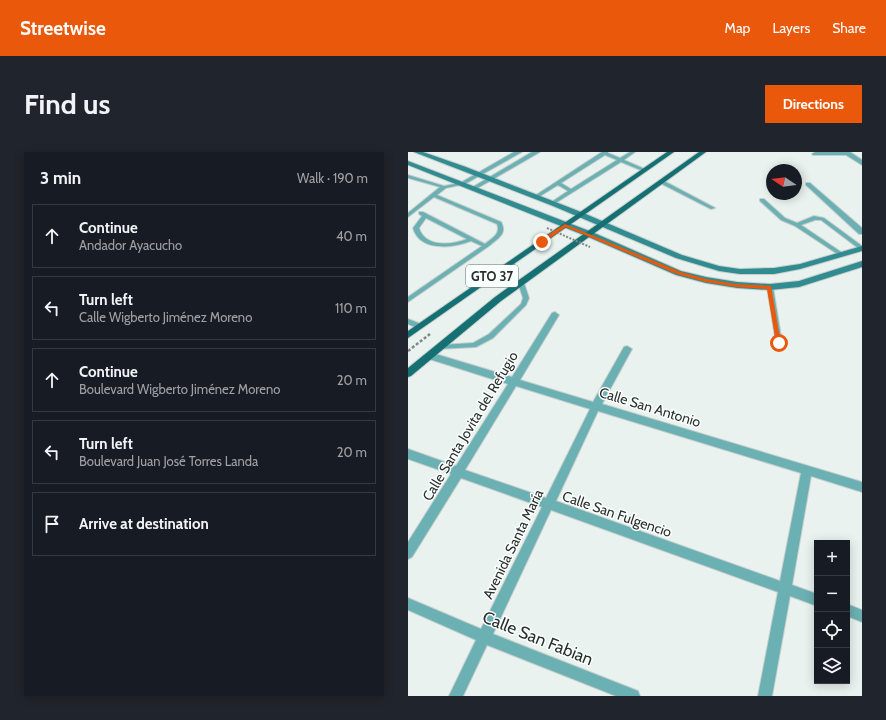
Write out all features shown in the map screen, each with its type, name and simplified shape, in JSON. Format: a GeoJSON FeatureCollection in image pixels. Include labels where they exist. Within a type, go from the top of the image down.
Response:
{"type":"FeatureCollection","features":[{"type":"Feature","properties":{"kind":"main road","name":"GTO 37"},"geometry":{"type":"LineString","coordinates":[[408,335],[671,152]]}},
{"type":"Feature","properties":{"kind":"main road","name":"GTO 37"},"geometry":{"type":"LineString","coordinates":[[408,373],[498,299],[703,152]]}},
{"type":"Feature","properties":{"kind":"street"},"geometry":{"type":"LineString","coordinates":[[417,152],[479,174],[603,224],[678,257],[706,266],[733,271],[763,272],[791,268],[862,248]]}},
{"type":"Feature","properties":{"kind":"street"},"geometry":{"type":"LineString","coordinates":[[462,183],[519,152]]}},
{"type":"Feature","properties":{"kind":"street"},"geometry":{"type":"LineString","coordinates":[[474,188],[537,152]]}},
{"type":"Feature","properties":{"kind":"street"},"geometry":{"type":"LineString","coordinates":[[815,154],[847,153],[862,163]]}},
{"type":"Feature","properties":{"kind":"street"},"geometry":{"type":"LineString","coordinates":[[509,157],[520,162]]}},
{"type":"Feature","properties":{"kind":"street"},"geometry":{"type":"LineString","coordinates":[[408,163],[589,234],[679,273],[706,280],[729,284],[770,287],[798,284],[862,264]]}},
{"type":"Feature","properties":{"kind":"street"},"geometry":{"type":"LineString","coordinates":[[808,184],[862,232]]}},
{"type":"Feature","properties":{"kind":"street","name":"Calle Santa Jovita del Refugio"},"geometry":{"type":"LineString","coordinates":[[408,553],[555,314]]}},
{"type":"Feature","properties":{"kind":"street","name":"Avenida Santa María"},"geometry":{"type":"LineString","coordinates":[[456,696],[596,406],[627,349]]}},
{"type":"Feature","properties":{"kind":"street","name":"Calle San Antonio"},"geometry":{"type":"LineString","coordinates":[[429,356],[862,487]]}},
{"type":"Feature","properties":{"kind":"street","name":"Calle San Fulgencio"},"geometry":{"type":"LineString","coordinates":[[408,454],[814,599]]}},
{"type":"Feature","properties":{"kind":"street"},"geometry":{"type":"LineString","coordinates":[[765,696],[807,470]]}},
{"type":"Feature","properties":{"kind":"street","name":"Calle San Fabian"},"geometry":{"type":"LineString","coordinates":[[408,604],[484,637],[633,696]]}},
{"type":"Feature","properties":{"kind":"street"},"geometry":{"type":"LineString","coordinates":[[850,611],[862,616]]}},
{"type":"Feature","properties":{"kind":"lane"},"geometry":{"type":"LineString","coordinates":[[535,197],[605,152],[645,170]]}},
{"type":"Feature","properties":{"kind":"lane"},"geometry":{"type":"LineString","coordinates":[[552,203],[633,152]]}},
{"type":"Feature","properties":{"kind":"lane"},"geometry":{"type":"LineString","coordinates":[[408,176],[444,187]]}},
{"type":"Feature","properties":{"kind":"lane"},"geometry":{"type":"LineString","coordinates":[[662,182],[713,208]]}},
{"type":"Feature","properties":{"kind":"lane"},"geometry":{"type":"LineString","coordinates":[[408,215],[444,187],[462,183]]}},
{"type":"Feature","properties":{"kind":"lane"},"geometry":{"type":"LineString","coordinates":[[558,183],[571,191]]}},
{"type":"Feature","properties":{"kind":"lane"},"geometry":{"type":"LineString","coordinates":[[408,300],[485,246],[502,231],[502,227],[499,223],[434,194]]}},
{"type":"Feature","properties":{"kind":"lane"},"geometry":{"type":"LineString","coordinates":[[762,200],[783,219],[797,224],[841,254]]}},
{"type":"Feature","properties":{"kind":"lane"},"geometry":{"type":"LineString","coordinates":[[415,210],[485,246]]}},
{"type":"Feature","properties":{"kind":"lane"},"geometry":{"type":"LineString","coordinates":[[425,215],[416,228],[417,233],[428,241],[436,245],[452,246],[471,239]]}},
{"type":"Feature","properties":{"kind":"lane"},"geometry":{"type":"LineString","coordinates":[[797,224],[814,218],[822,219],[862,248]]}},
{"type":"Feature","properties":{"kind":"lane"},"geometry":{"type":"LineString","coordinates":[[440,347],[474,345],[491,336],[523,305],[526,298],[521,283]]}},
{"type":"Feature","properties":{"kind":"lane"},"geometry":{"type":"LineString","coordinates":[[770,287],[779,343]]}},
{"type":"Feature","properties":{"kind":"lane"},"geometry":{"type":"LineString","coordinates":[[408,321],[419,326]]}},
{"type":"Feature","properties":{"kind":"path"},"geometry":{"type":"LineString","coordinates":[[547,228],[590,247]]}},
{"type":"Feature","properties":{"kind":"route"},"geometry":{"type":"LineString","coordinates":[[542,242],[565,225],[679,273],[706,280],[736,285],[770,287],[779,343]]}}]}
